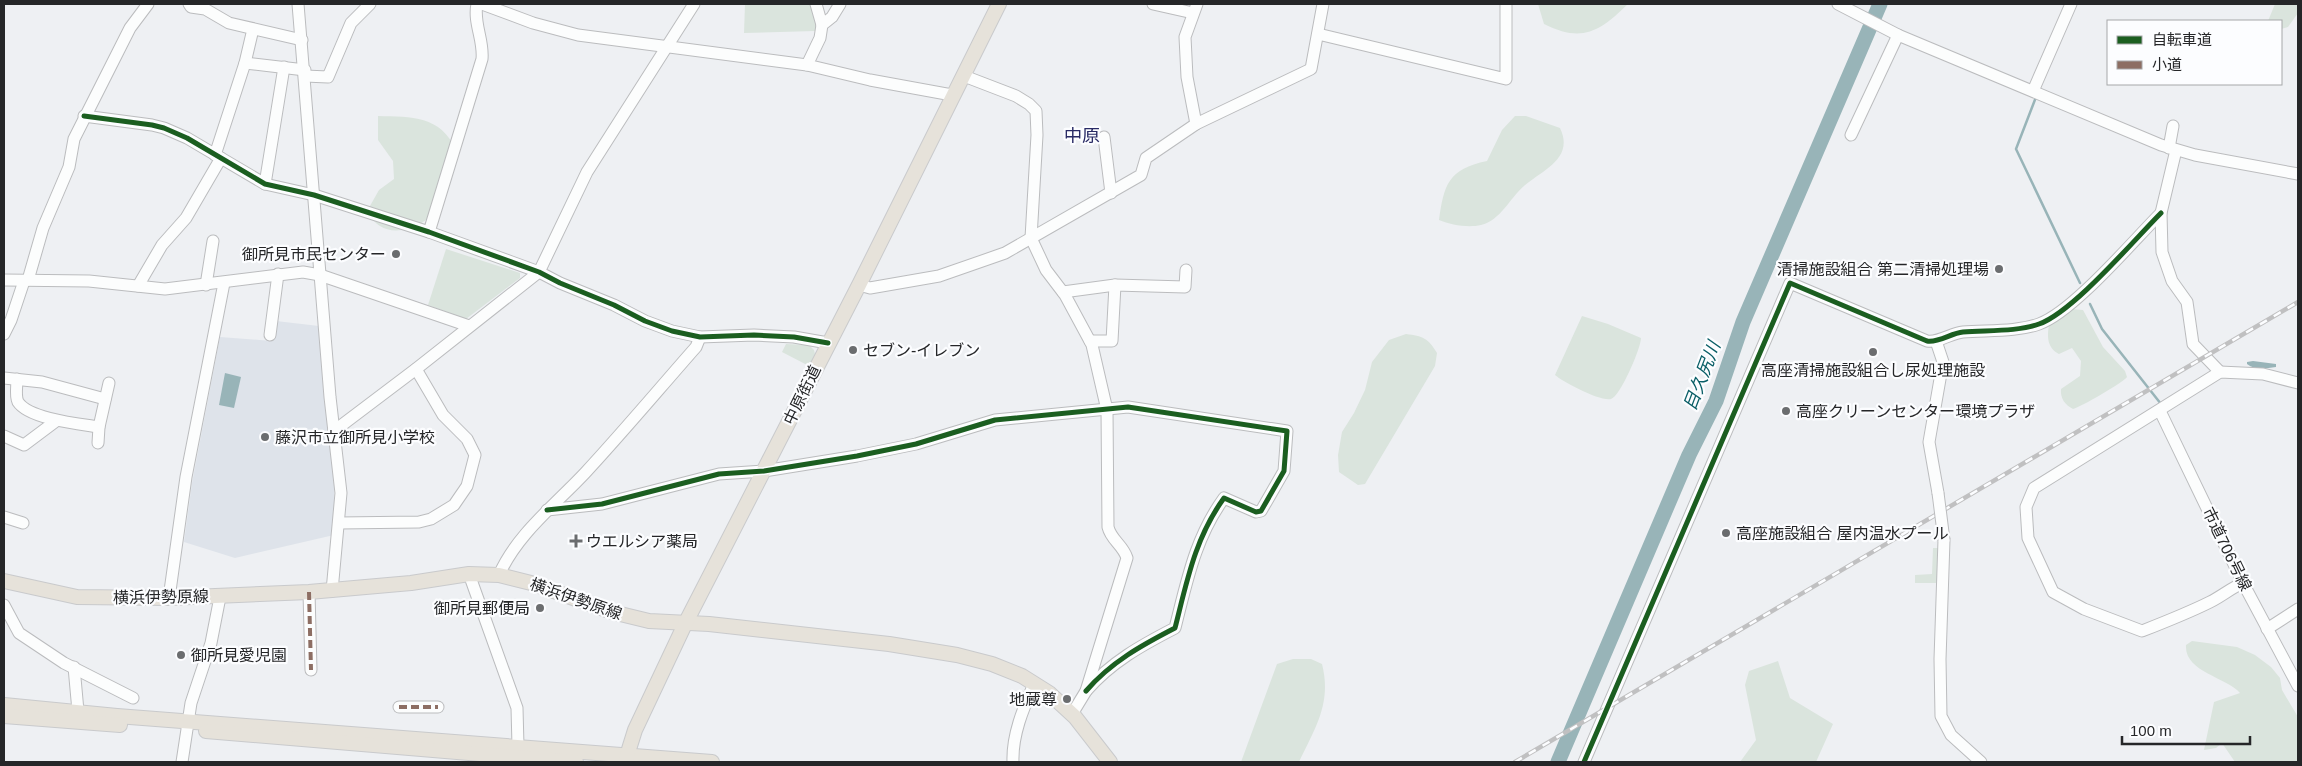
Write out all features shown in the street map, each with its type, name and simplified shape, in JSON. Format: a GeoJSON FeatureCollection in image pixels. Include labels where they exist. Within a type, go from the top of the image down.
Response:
{"type":"FeatureCollection","features":[{"type":"Feature","properties":{"kind":"main road","name":"中原街道"},"geometry":{"type":"LineString","coordinates":[[626,759],[636,730],[685,624],[859,285],[999,4]]}},
{"type":"Feature","properties":{"kind":"main road","name":"横浜伊勢原線"},"geometry":{"type":"LineString","coordinates":[[4,581],[76,596],[169,598],[332,591],[411,583],[469,574],[500,575],[531,583],[629,617],[649,621],[761,629],[889,644],[957,655],[992,664],[1049,693],[1072,714],[1110,762]]}},
{"type":"Feature","properties":{"kind":"main road"},"geometry":{"type":"LineString","coordinates":[[4,705],[78,711],[187,725],[520,755],[576,762]]}},
{"type":"Feature","properties":{"kind":"main road"},"geometry":{"type":"LineString","coordinates":[[4,716],[187,725]]}},
{"type":"Feature","properties":{"kind":"main road"},"geometry":{"type":"LineString","coordinates":[[520,755],[712,762]]}},
{"type":"Feature","properties":{"kind":"street"},"geometry":{"type":"LineString","coordinates":[[4,334],[26,280],[43,228],[69,167],[74,139],[84,116],[130,28],[148,4]]}},
{"type":"Feature","properties":{"kind":"street"},"geometry":{"type":"LineString","coordinates":[[189,4],[191,7],[205,10],[229,23],[302,40]]}},
{"type":"Feature","properties":{"kind":"street"},"geometry":{"type":"LineString","coordinates":[[298,4],[320,275],[341,493],[332,591]]}},
{"type":"Feature","properties":{"kind":"street"},"geometry":{"type":"LineString","coordinates":[[245,62],[284,67],[328,77],[351,23],[370,4]]}},
{"type":"Feature","properties":{"kind":"street"},"geometry":{"type":"LineString","coordinates":[[429,232],[482,59],[483,44],[476,16],[478,4]]}},
{"type":"Feature","properties":{"kind":"street"},"geometry":{"type":"LineString","coordinates":[[482,4],[562,31],[604,39],[807,65],[870,80],[952,95]]}},
{"type":"Feature","properties":{"kind":"street"},"geometry":{"type":"LineString","coordinates":[[334,431],[539,272],[587,172],[689,8],[706,4]]}},
{"type":"Feature","properties":{"kind":"street"},"geometry":{"type":"LineString","coordinates":[[807,65],[820,38],[822,25],[816,4]]}},
{"type":"Feature","properties":{"kind":"street"},"geometry":{"type":"LineString","coordinates":[[822,25],[832,17],[840,4]]}},
{"type":"Feature","properties":{"kind":"street"},"geometry":{"type":"LineString","coordinates":[[1153,4],[1195,8],[1185,37],[1185,51],[1187,77],[1196,124]]}},
{"type":"Feature","properties":{"kind":"street"},"geometry":{"type":"LineString","coordinates":[[859,285],[870,288],[939,276],[1005,254],[1141,175],[1146,158],[1196,124],[1311,69],[1323,4]]}},
{"type":"Feature","properties":{"kind":"street"},"geometry":{"type":"LineString","coordinates":[[1318,34],[1506,79],[1506,4]]}},
{"type":"Feature","properties":{"kind":"street"},"geometry":{"type":"LineString","coordinates":[[1838,4],[1896,34],[2173,149],[2298,174]]}},
{"type":"Feature","properties":{"kind":"street"},"geometry":{"type":"LineString","coordinates":[[2033,91],[2071,4]]}},
{"type":"Feature","properties":{"kind":"street"},"geometry":{"type":"LineString","coordinates":[[138,286],[162,245],[186,218],[218,157],[253,29]]}},
{"type":"Feature","properties":{"kind":"street"},"geometry":{"type":"LineString","coordinates":[[1851,135],[1896,34]]}},
{"type":"Feature","properties":{"kind":"street"},"geometry":{"type":"LineString","coordinates":[[265,184],[284,67]]}},
{"type":"Feature","properties":{"kind":"street"},"geometry":{"type":"LineString","coordinates":[[964,76],[1016,96],[1036,111],[1037,135],[1030,238],[1046,270],[1063,292],[1090,341],[1107,410],[1108,527],[1109,534],[1121,545],[1127,558],[1086,690]]}},
{"type":"Feature","properties":{"kind":"street"},"geometry":{"type":"LineString","coordinates":[[84,116],[164,128],[187,138],[265,184],[314,195],[429,232],[539,272],[560,283],[614,305],[645,321],[672,331],[700,337],[754,335],[794,337],[828,343]]}},
{"type":"Feature","properties":{"kind":"street"},"geometry":{"type":"LineString","coordinates":[[2173,126],[2173,149],[2160,213],[2162,252],[2172,281],[2187,302],[2193,344],[2220,372]]}},
{"type":"Feature","properties":{"kind":"street"},"geometry":{"type":"LineString","coordinates":[[1104,137],[1111,193]]}},
{"type":"Feature","properties":{"kind":"street"},"geometry":{"type":"LineString","coordinates":[[1584,762],[1790,283],[1927,341],[1936,341],[1958,332],[2025,327],[2039,324],[2051,318],[2079,295],[2160,213]]}},
{"type":"Feature","properties":{"kind":"street"},"geometry":{"type":"LineString","coordinates":[[206,285],[213,241]]}},
{"type":"Feature","properties":{"kind":"street"},"geometry":{"type":"LineString","coordinates":[[1063,292],[1115,285],[1185,287],[1186,270]]}},
{"type":"Feature","properties":{"kind":"street"},"geometry":{"type":"LineString","coordinates":[[4,280],[89,281],[165,289],[303,272],[320,275],[469,326]]}},
{"type":"Feature","properties":{"kind":"street"},"geometry":{"type":"LineString","coordinates":[[270,335],[278,274]]}},
{"type":"Feature","properties":{"kind":"street"},"geometry":{"type":"LineString","coordinates":[[169,598],[186,477],[195,439],[224,283]]}},
{"type":"Feature","properties":{"kind":"street"},"geometry":{"type":"LineString","coordinates":[[1090,341],[1112,341],[1115,285]]}},
{"type":"Feature","properties":{"kind":"street"},"geometry":{"type":"LineString","coordinates":[[500,575],[506,560],[548,510],[586,472],[690,354],[700,337]]}},
{"type":"Feature","properties":{"kind":"street"},"geometry":{"type":"LineString","coordinates":[[1936,341],[1943,362],[1928,442],[1944,540],[1940,668],[1941,716],[1951,735],[1981,762]]}},
{"type":"Feature","properties":{"kind":"street"},"geometry":{"type":"LineString","coordinates":[[339,523],[419,522],[431,519],[454,505],[467,486],[474,458],[472,446],[443,415],[416,369]]}},
{"type":"Feature","properties":{"kind":"street"},"geometry":{"type":"LineString","coordinates":[[2243,583],[2229,588],[2216,599],[2142,631],[2084,608],[2053,592],[2028,538],[2026,507],[2034,488],[2220,372],[2263,374],[2298,383]]}},
{"type":"Feature","properties":{"kind":"street"},"geometry":{"type":"LineString","coordinates":[[4,378],[50,384],[105,399]]}},
{"type":"Feature","properties":{"kind":"street"},"geometry":{"type":"LineString","coordinates":[[17,379],[17,401],[21,405],[44,417],[99,427]]}},
{"type":"Feature","properties":{"kind":"street"},"geometry":{"type":"LineString","coordinates":[[98,443],[99,427],[109,382]]}},
{"type":"Feature","properties":{"kind":"street"},"geometry":{"type":"LineString","coordinates":[[548,510],[575,509],[602,504],[719,474],[764,471],[857,456],[916,444],[995,420],[1128,407],[1148,408],[1198,418],[1288,431],[1284,471],[1261,511],[1256,512],[1224,498],[1210,517],[1199,540],[1192,562],[1175,628],[1132,650],[1095,680],[1086,690],[1072,714]]}},
{"type":"Feature","properties":{"kind":"street","name":"市道706号線"},"geometry":{"type":"LineString","coordinates":[[2160,411],[2243,583],[2298,686]]}},
{"type":"Feature","properties":{"kind":"street"},"geometry":{"type":"LineString","coordinates":[[4,436],[24,445],[56,420]]}},
{"type":"Feature","properties":{"kind":"street"},"geometry":{"type":"LineString","coordinates":[[469,574],[517,708],[520,755]]}},
{"type":"Feature","properties":{"kind":"street"},"geometry":{"type":"LineString","coordinates":[[309,592],[311,670]]}},
{"type":"Feature","properties":{"kind":"street"},"geometry":{"type":"LineString","coordinates":[[182,762],[191,703],[212,643],[220,597]]}},
{"type":"Feature","properties":{"kind":"street"},"geometry":{"type":"LineString","coordinates":[[4,605],[19,633],[64,663],[133,698]]}},
{"type":"Feature","properties":{"kind":"street"},"geometry":{"type":"LineString","coordinates":[[2267,629],[2298,609]]}},
{"type":"Feature","properties":{"kind":"street"},"geometry":{"type":"LineString","coordinates":[[74,667],[78,711]]}},
{"type":"Feature","properties":{"kind":"street"},"geometry":{"type":"LineString","coordinates":[[1013,762],[1016,735],[1023,710],[1034,684]]}},
{"type":"Feature","properties":{"kind":"street"},"geometry":{"type":"LineString","coordinates":[[399,707],[438,707]]}},
{"type":"Feature","properties":{"kind":"shaded area"},"geometry":{"type":"Polygon","coordinates":[[[745,4],[813,4],[819,29],[815,31],[744,33],[745,4]]]}},
{"type":"Feature","properties":{"kind":"shaded area"},"geometry":{"type":"Polygon","coordinates":[[[1538,4],[1628,4],[1599,28],[1589,32],[1569,33],[1544,24],[1538,4]]]}},
{"type":"Feature","properties":{"kind":"shaded area"},"geometry":{"type":"Polygon","coordinates":[[[2275,4],[2298,4],[2298,13],[2288,27],[2282,29],[2282,20],[2268,20],[2275,4]]]}},
{"type":"Feature","properties":{"kind":"shaded area"},"geometry":{"type":"Polygon","coordinates":[[[378,116],[424,120],[442,130],[456,150],[435,209],[425,220],[411,228],[402,230],[387,229],[378,225],[366,213],[379,190],[394,179],[393,161],[378,140],[378,116]]]}},
{"type":"Feature","properties":{"kind":"shaded area"},"geometry":{"type":"Polygon","coordinates":[[[1515,116],[1526,116],[1560,128],[1563,148],[1560,156],[1547,169],[1524,186],[1494,219],[1476,226],[1454,225],[1439,220],[1443,197],[1450,180],[1464,169],[1487,161],[1502,130],[1515,116]]]}},
{"type":"Feature","properties":{"kind":"shaded area"},"geometry":{"type":"Polygon","coordinates":[[[446,249],[520,273],[520,278],[466,319],[428,305],[446,249]]]}},
{"type":"Feature","properties":{"kind":"shaded area"},"geometry":{"type":"Polygon","coordinates":[[[2069,309],[2083,310],[2103,347],[2125,371],[2127,377],[2073,409],[2064,401],[2061,389],[2080,376],[2081,361],[2072,348],[2059,354],[2050,345],[2048,337],[2049,325],[2069,309]]]}},
{"type":"Feature","properties":{"kind":"shaded area"},"geometry":{"type":"Polygon","coordinates":[[[1582,316],[1608,324],[1641,338],[1629,372],[1615,396],[1611,399],[1591,395],[1555,375],[1582,316]]]}},
{"type":"Feature","properties":{"kind":"shaded area","name":"藤沢市立御所見小学校"},"geometry":{"type":"Polygon","coordinates":[[[276,321],[319,326],[328,434],[334,479],[334,535],[235,558],[184,542],[192,483],[220,337],[272,341],[276,321]]]}},
{"type":"Feature","properties":{"kind":"shaded area"},"geometry":{"type":"Polygon","coordinates":[[[1406,334],[1421,337],[1431,344],[1437,353],[1435,366],[1365,484],[1358,485],[1339,472],[1338,455],[1342,432],[1365,390],[1372,362],[1389,340],[1406,334]]]}},
{"type":"Feature","properties":{"kind":"shaded area"},"geometry":{"type":"Polygon","coordinates":[[[786,344],[809,345],[815,354],[809,366],[782,352],[786,344]]]}},
{"type":"Feature","properties":{"kind":"shaded area"},"geometry":{"type":"Polygon","coordinates":[[[1933,548],[1942,548],[1940,581],[1937,583],[1915,583],[1915,575],[1932,574],[1933,548]]]}},
{"type":"Feature","properties":{"kind":"shaded area"},"geometry":{"type":"Polygon","coordinates":[[[2192,641],[2237,647],[2255,655],[2271,667],[2280,678],[2282,690],[2298,717],[2298,762],[2235,762],[2222,743],[2216,748],[2204,750],[2214,702],[2240,693],[2234,687],[2207,673],[2192,662],[2187,654],[2186,645],[2192,641]]]}},
{"type":"Feature","properties":{"kind":"shaded area"},"geometry":{"type":"Polygon","coordinates":[[[1293,659],[1311,659],[1322,664],[1325,678],[1325,691],[1320,715],[1299,762],[1241,762],[1277,664],[1293,659]]]}},
{"type":"Feature","properties":{"kind":"shaded area"},"geometry":{"type":"Polygon","coordinates":[[[1778,661],[1790,698],[1833,724],[1816,762],[1740,762],[1756,740],[1745,685],[1749,671],[1778,661]]]}},
{"type":"Feature","properties":{"kind":"water"},"geometry":{"type":"Polygon","coordinates":[[[2247,362],[2276,364],[2276,367],[2257,368],[2247,364],[2247,362]]]}},
{"type":"Feature","properties":{"kind":"water"},"geometry":{"type":"Polygon","coordinates":[[[225,373],[241,377],[234,408],[219,405],[225,373]]]}},
{"type":"Feature","properties":{"kind":"waterway","name":"目久尻川"},"geometry":{"type":"LineString","coordinates":[[1558,762],[1689,455],[1716,401],[1743,322],[1880,4]]}},
{"type":"Feature","properties":{"kind":"waterway"},"geometry":{"type":"LineString","coordinates":[[2036,97],[2016,149],[2080,283]]}},
{"type":"Feature","properties":{"kind":"waterway"},"geometry":{"type":"LineString","coordinates":[[2090,304],[2102,329],[2161,404]]}},
{"type":"Feature","properties":{"kind":"railway"},"geometry":{"type":"LineString","coordinates":[[1515,762],[2298,302]]}},
{"type":"Feature","properties":{"kind":"marked path"},"geometry":{"type":"LineString","coordinates":[[309,592],[311,670]]}},
{"type":"Feature","properties":{"kind":"marked path"},"geometry":{"type":"LineString","coordinates":[[399,707],[438,707]]}},
{"type":"Feature","properties":{"kind":"cycle path"},"geometry":{"type":"LineString","coordinates":[[84,116],[164,128],[187,138],[265,184],[314,195],[429,232],[539,272],[560,283],[614,305],[645,321],[672,331],[700,337],[754,335],[794,337],[828,343]]}},
{"type":"Feature","properties":{"kind":"cycle path"},"geometry":{"type":"LineString","coordinates":[[1584,762],[1790,283],[1927,341],[1936,341],[1963,332],[2030,327],[2053,317],[2068,306],[2161,213]]}},
{"type":"Feature","properties":{"kind":"cycle path"},"geometry":{"type":"LineString","coordinates":[[547,510],[602,504],[719,474],[764,471],[857,456],[916,444],[995,420],[1128,407],[1287,431],[1284,471],[1261,511],[1256,512],[1224,498],[1214,513],[1193,560],[1175,628],[1116,663],[1086,691]]}},
{"type":"Feature","properties":{"kind":"place","name":"御所見市民センター"},"geometry":{"type":"Point","coordinates":[396,254]}},
{"type":"Feature","properties":{"kind":"place","name":"清掃施設組合 第二清掃処理場"},"geometry":{"type":"Point","coordinates":[1999,269]}},
{"type":"Feature","properties":{"kind":"place","name":"セブン-イレブン"},"geometry":{"type":"Point","coordinates":[853,350]}},
{"type":"Feature","properties":{"kind":"place","name":"高座清掃施設組合し尿処理施設"},"geometry":{"type":"Point","coordinates":[1873,352]}},
{"type":"Feature","properties":{"kind":"place","name":"高座クリーンセンター環境プラザ"},"geometry":{"type":"Point","coordinates":[1786,411]}},
{"type":"Feature","properties":{"kind":"place","name":"藤沢市立御所見小学校"},"geometry":{"type":"Point","coordinates":[265,437]}},
{"type":"Feature","properties":{"kind":"place","name":"高座施設組合 屋内温水プール"},"geometry":{"type":"Point","coordinates":[1726,533]}},
{"type":"Feature","properties":{"kind":"place","name":"ウエルシア薬局"},"geometry":{"type":"Point","coordinates":[576,541]}},
{"type":"Feature","properties":{"kind":"place","name":"御所見郵便局"},"geometry":{"type":"Point","coordinates":[540,608]}},
{"type":"Feature","properties":{"kind":"place","name":"御所見愛児園"},"geometry":{"type":"Point","coordinates":[181,655]}},
{"type":"Feature","properties":{"kind":"place","name":"地蔵尊"},"geometry":{"type":"Point","coordinates":[1067,699]}},
{"type":"Feature","properties":{"kind":"district","name":"中原"},"geometry":{"type":"Point","coordinates":[1082,136]}}]}
